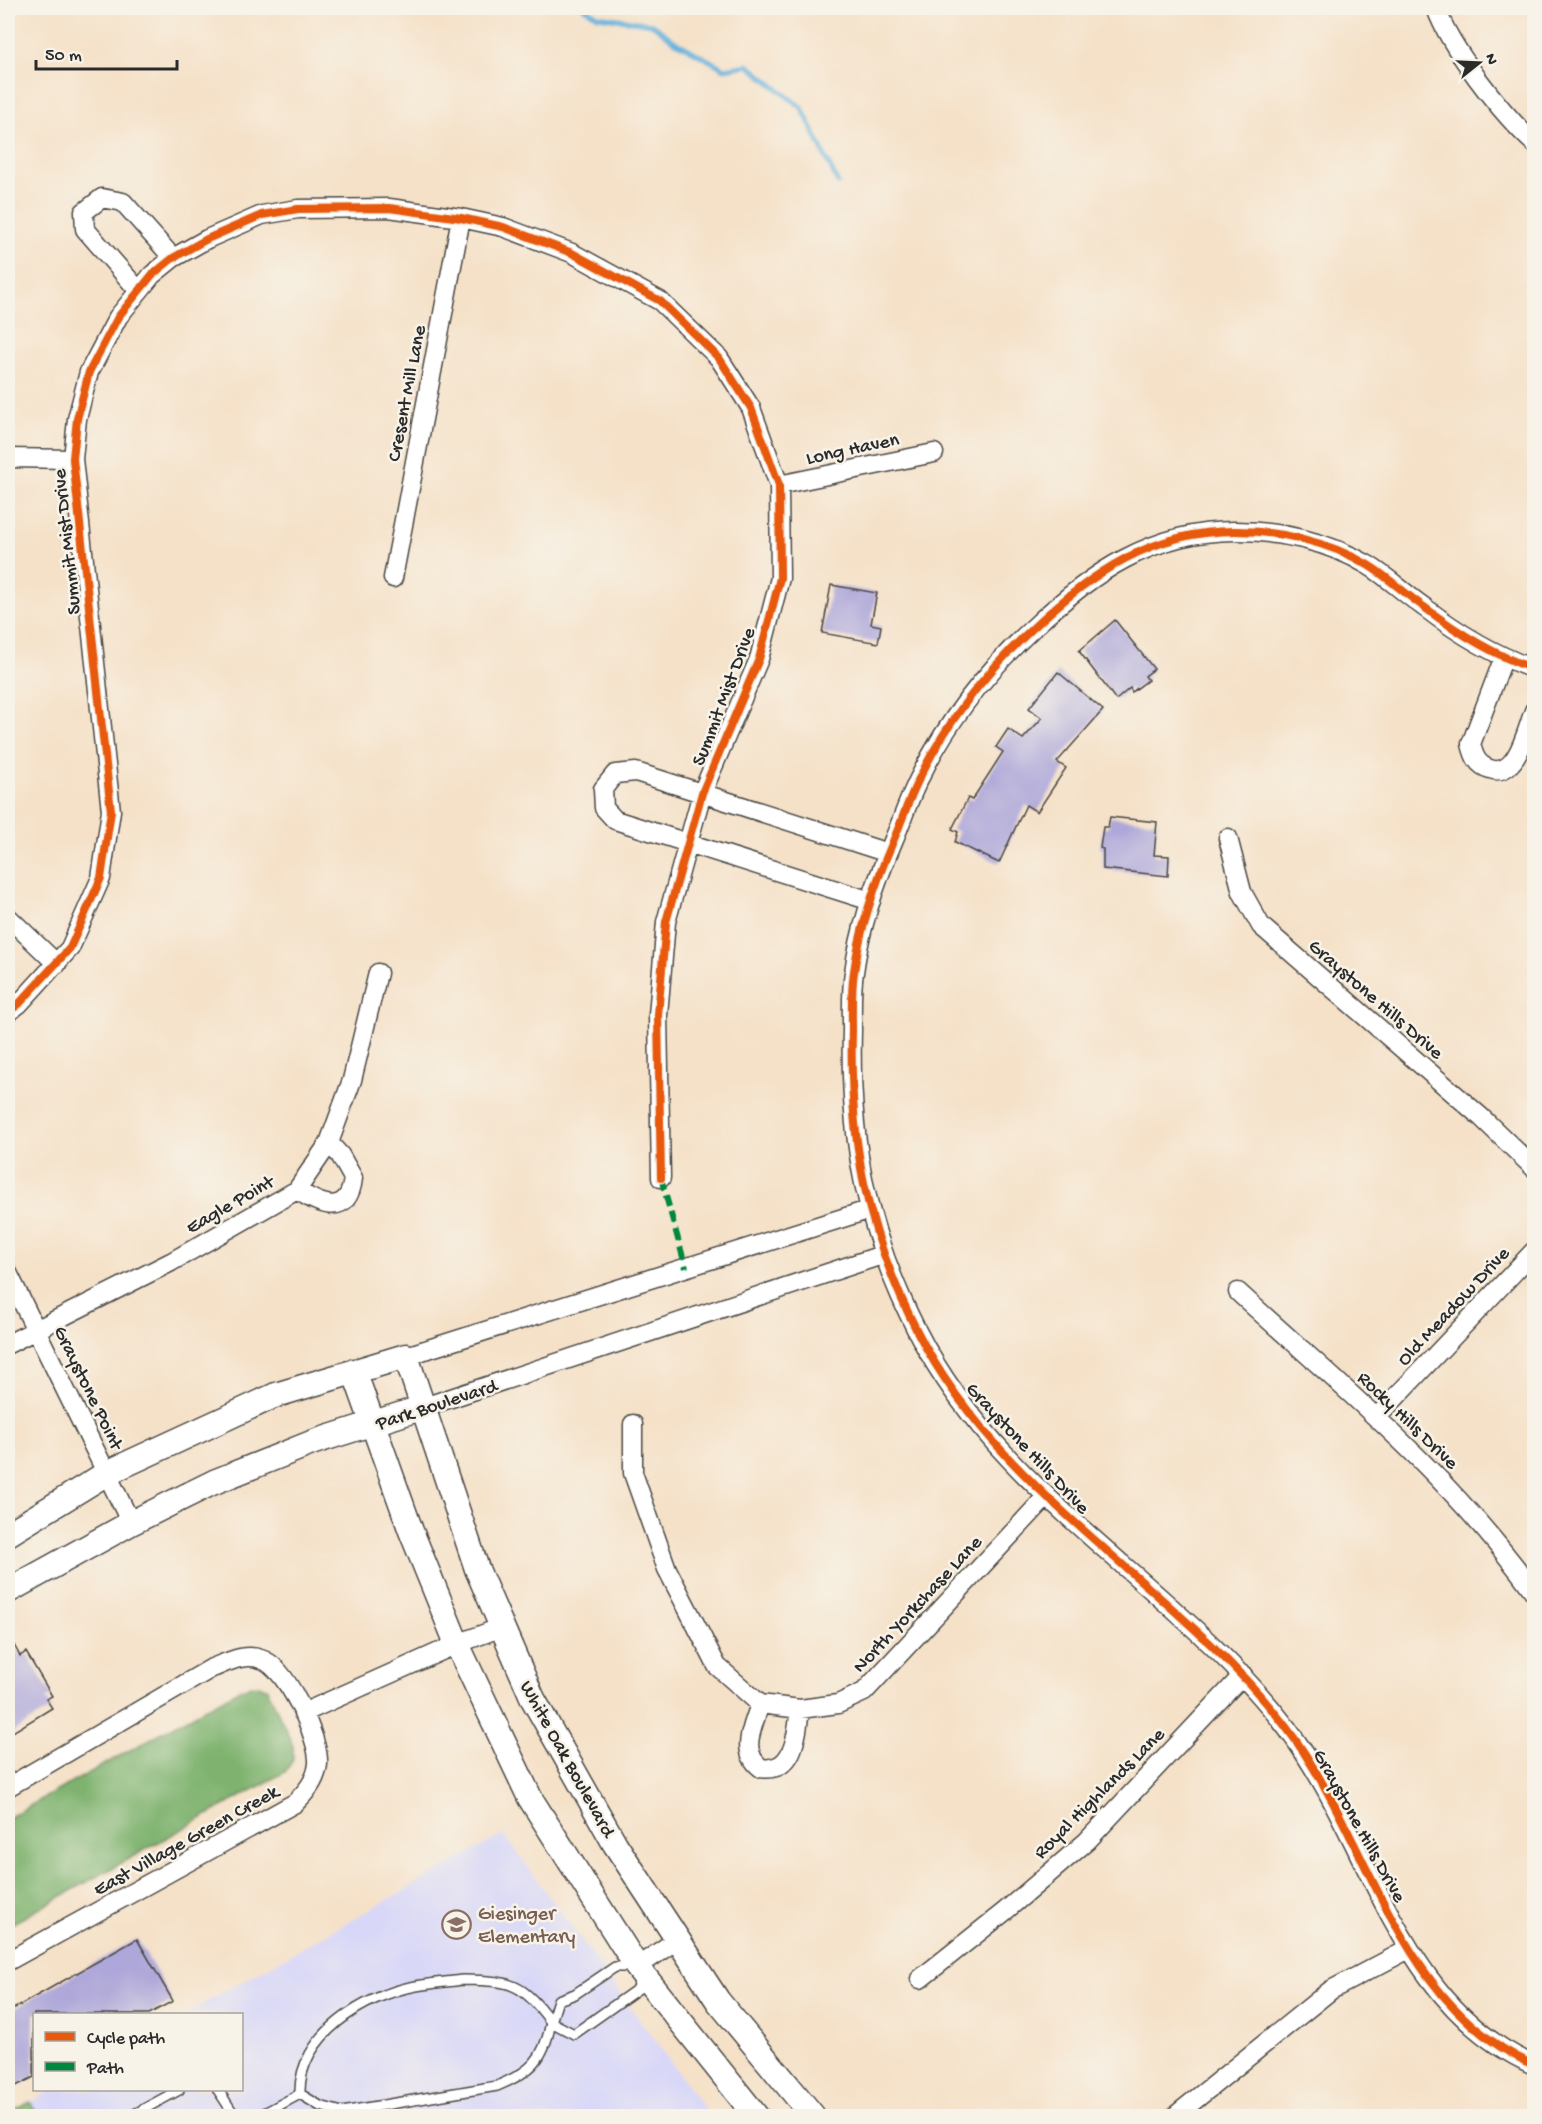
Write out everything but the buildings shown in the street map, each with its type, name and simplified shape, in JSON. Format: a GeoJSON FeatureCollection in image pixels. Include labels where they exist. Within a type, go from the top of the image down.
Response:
{"type":"FeatureCollection","features":[{"type":"Feature","properties":{"kind":"street"},"geometry":{"type":"LineString","coordinates":[[1436,8],[1443,29],[1469,66],[1534,143]]}},
{"type":"Feature","properties":{"kind":"street"},"geometry":{"type":"LineString","coordinates":[[139,291],[85,229],[84,212],[102,198],[123,202],[173,258]]}},
{"type":"Feature","properties":{"kind":"street","name":"Summit Mist Drive"},"geometry":{"type":"LineString","coordinates":[[11,1003],[57,964],[70,948],[101,878],[111,811],[73,459],[77,419],[88,372],[118,317],[152,275],[173,258],[207,239],[262,215],[298,209],[389,208],[461,218],[504,227],[572,253],[660,301],[719,358],[751,408],[779,485],[780,578],[759,659],[702,793],[690,844],[666,922],[658,1015],[661,1178]]}},
{"type":"Feature","properties":{"kind":"street","name":"Cresent Mill Lane"},"geometry":{"type":"LineString","coordinates":[[393,578],[461,218]]}},
{"type":"Feature","properties":{"kind":"street","name":"Long Haven"},"geometry":{"type":"LineString","coordinates":[[779,485],[934,453]]}},
{"type":"Feature","properties":{"kind":"street"},"geometry":{"type":"LineString","coordinates":[[8,458],[73,459]]}},
{"type":"Feature","properties":{"kind":"street","name":"Graystone Hills Drive"},"geometry":{"type":"LineString","coordinates":[[1534,669],[1504,657],[1461,633],[1369,566],[1323,544],[1275,534],[1234,531],[1193,534],[1149,547],[1103,569],[1069,594],[986,677],[957,716],[921,774],[870,901],[854,973],[850,1094],[868,1210],[882,1255],[919,1335],[962,1405],[1047,1496],[1243,1675],[1288,1730],[1324,1783],[1409,1949],[1428,1979],[1461,2018],[1490,2042],[1534,2064]]}},
{"type":"Feature","properties":{"kind":"street"},"geometry":{"type":"LineString","coordinates":[[1504,657],[1471,744],[1474,757],[1483,766],[1493,771],[1506,767],[1517,758],[1534,711]]}},
{"type":"Feature","properties":{"kind":"street"},"geometry":{"type":"LineString","coordinates":[[870,901],[615,820],[604,808],[603,789],[615,774],[636,772],[888,853]]}},
{"type":"Feature","properties":{"kind":"street","name":"Graystone Hills Drive"},"geometry":{"type":"LineString","coordinates":[[1228,838],[1242,892],[1261,927],[1481,1117],[1534,1168]]}},
{"type":"Feature","properties":{"kind":"street"},"geometry":{"type":"LineString","coordinates":[[8,917],[57,964]]}},
{"type":"Feature","properties":{"kind":"street","name":"Eagle Point"},"geometry":{"type":"LineString","coordinates":[[8,1344],[171,1262],[297,1190],[329,1143],[352,1080],[378,973]]}},
{"type":"Feature","properties":{"kind":"street"},"geometry":{"type":"LineString","coordinates":[[297,1190],[327,1205],[339,1204],[347,1199],[353,1178],[340,1155],[329,1143]]}},
{"type":"Feature","properties":{"kind":"street"},"geometry":{"type":"LineString","coordinates":[[8,1534],[107,1473],[276,1395],[868,1210]]}},
{"type":"Feature","properties":{"kind":"street","name":"Old Meadow Drive"},"geometry":{"type":"LineString","coordinates":[[1378,1416],[1534,1251]]}},
{"type":"Feature","properties":{"kind":"street","name":"Park Boulevard"},"geometry":{"type":"LineString","coordinates":[[8,1591],[131,1523],[236,1473],[314,1442],[372,1425],[882,1255]]}},
{"type":"Feature","properties":{"kind":"street","name":"Graystone Point"},"geometry":{"type":"LineString","coordinates":[[8,1273],[131,1523]]}},
{"type":"Feature","properties":{"kind":"street","name":"Rocky Hills Drive"},"geometry":{"type":"LineString","coordinates":[[1238,1292],[1378,1416],[1474,1515],[1534,1592]]}},
{"type":"Feature","properties":{"kind":"street","name":"White Oak Boulevard"},"geometry":{"type":"LineString","coordinates":[[406,1356],[477,1569],[533,1699],[615,1844],[718,2001],[813,2116]]}},
{"type":"Feature","properties":{"kind":"street"},"geometry":{"type":"LineString","coordinates":[[354,1371],[411,1531],[457,1644],[530,1798],[637,1967],[756,2116]]}},
{"type":"Feature","properties":{"kind":"street"},"geometry":{"type":"LineString","coordinates":[[633,1424],[633,1473],[667,1569],[717,1666],[738,1688],[760,1704],[747,1744],[749,1754],[761,1768],[771,1770],[789,1758],[796,1741],[800,1709]]}},
{"type":"Feature","properties":{"kind":"street","name":"North Yorkchase Lane"},"geometry":{"type":"LineString","coordinates":[[760,1704],[800,1709],[838,1704],[864,1692],[1047,1496]]}},
{"type":"Feature","properties":{"kind":"street"},"geometry":{"type":"LineString","coordinates":[[303,1713],[457,1644],[502,1627]]}},
{"type":"Feature","properties":{"kind":"street","name":"East Village Green Creek"},"geometry":{"type":"LineString","coordinates":[[8,1787],[212,1668],[243,1657],[261,1659],[278,1668],[303,1713],[315,1741],[318,1763],[315,1777],[295,1803],[8,1961]]}},
{"type":"Feature","properties":{"kind":"street","name":"Royal Highlands Lane"},"geometry":{"type":"LineString","coordinates":[[920,1979],[1004,1912],[1087,1841],[1243,1675]]}},
{"type":"Feature","properties":{"kind":"street"},"geometry":{"type":"LineString","coordinates":[[637,1967],[678,1939]]}},
{"type":"Feature","properties":{"kind":"street"},"geometry":{"type":"LineString","coordinates":[[1175,2116],[1331,1990],[1409,1949]]}},
{"type":"Feature","properties":{"kind":"lane"},"geometry":{"type":"LineString","coordinates":[[300,2094],[304,2063],[315,2045],[334,2024],[373,2001],[414,1986],[463,1980],[502,1980],[530,1994],[551,2022],[574,2034],[592,2024],[639,1988],[637,1967],[615,1967],[575,1994],[558,2000],[551,2022],[548,2039],[537,2063],[516,2078],[497,2086],[342,2112],[320,2106],[300,2094]]}},
{"type":"Feature","properties":{"kind":"lane"},"geometry":{"type":"LineString","coordinates":[[131,2116],[177,2091]]}},
{"type":"Feature","properties":{"kind":"lane"},"geometry":{"type":"LineString","coordinates":[[219,2091],[235,2116]]}},
{"type":"Feature","properties":{"kind":"lane"},"geometry":{"type":"LineString","coordinates":[[259,2116],[300,2094]]}},
{"type":"Feature","properties":{"kind":"shaded area","name":"Giesinger Elementary"},"geometry":{"type":"Polygon","coordinates":[[[504,1834],[710,2116],[38,2116],[30,2102],[51,2091],[243,2091],[243,2013],[187,2013],[504,1834]]]}},
{"type":"Feature","properties":{"kind":"green space"},"geometry":{"type":"Polygon","coordinates":[[[255,1685],[267,1688],[293,1746],[293,1760],[285,1772],[8,1926],[8,1818],[240,1689],[255,1685]]]}},
{"type":"Feature","properties":{"kind":"green space"},"geometry":{"type":"Polygon","coordinates":[[[30,2102],[38,2116],[8,2116],[8,2114],[30,2102]]]}},
{"type":"Feature","properties":{"kind":"waterway"},"geometry":{"type":"LineString","coordinates":[[584,8],[598,16],[652,24],[674,41],[725,69],[748,65],[802,108],[838,183]]}},
{"type":"Feature","properties":{"kind":"marked path"},"geometry":{"type":"LineString","coordinates":[[661,1178],[686,1268]]}},
{"type":"Feature","properties":{"kind":"cycle path"},"geometry":{"type":"LineString","coordinates":[[8,1012],[19,1004],[70,948],[101,878],[111,811],[73,459],[77,419],[89,372],[118,317],[152,275],[173,258],[207,239],[262,215],[298,209],[389,208],[461,218],[503,227],[572,253],[660,301],[719,358],[751,408],[779,485],[780,578],[759,659],[702,793],[666,922],[658,1015],[661,1178]]}},
{"type":"Feature","properties":{"kind":"cycle path"},"geometry":{"type":"LineString","coordinates":[[1534,669],[1505,657],[1463,634],[1368,565],[1321,544],[1270,533],[1235,531],[1177,538],[1150,547],[1101,573],[1055,608],[1000,661],[956,715],[913,790],[881,871],[860,938],[852,986],[854,1110],[864,1185],[873,1221],[899,1294],[917,1331],[952,1390],[994,1442],[1041,1491],[1194,1628],[1242,1676],[1286,1727],[1315,1771],[1390,1915],[1417,1961],[1449,2002],[1487,2038],[1534,2065]]}},
{"type":"Feature","properties":{"kind":"place","name":"Giesinger Elementary"},"geometry":{"type":"Point","coordinates":[457,1924]}}]}
